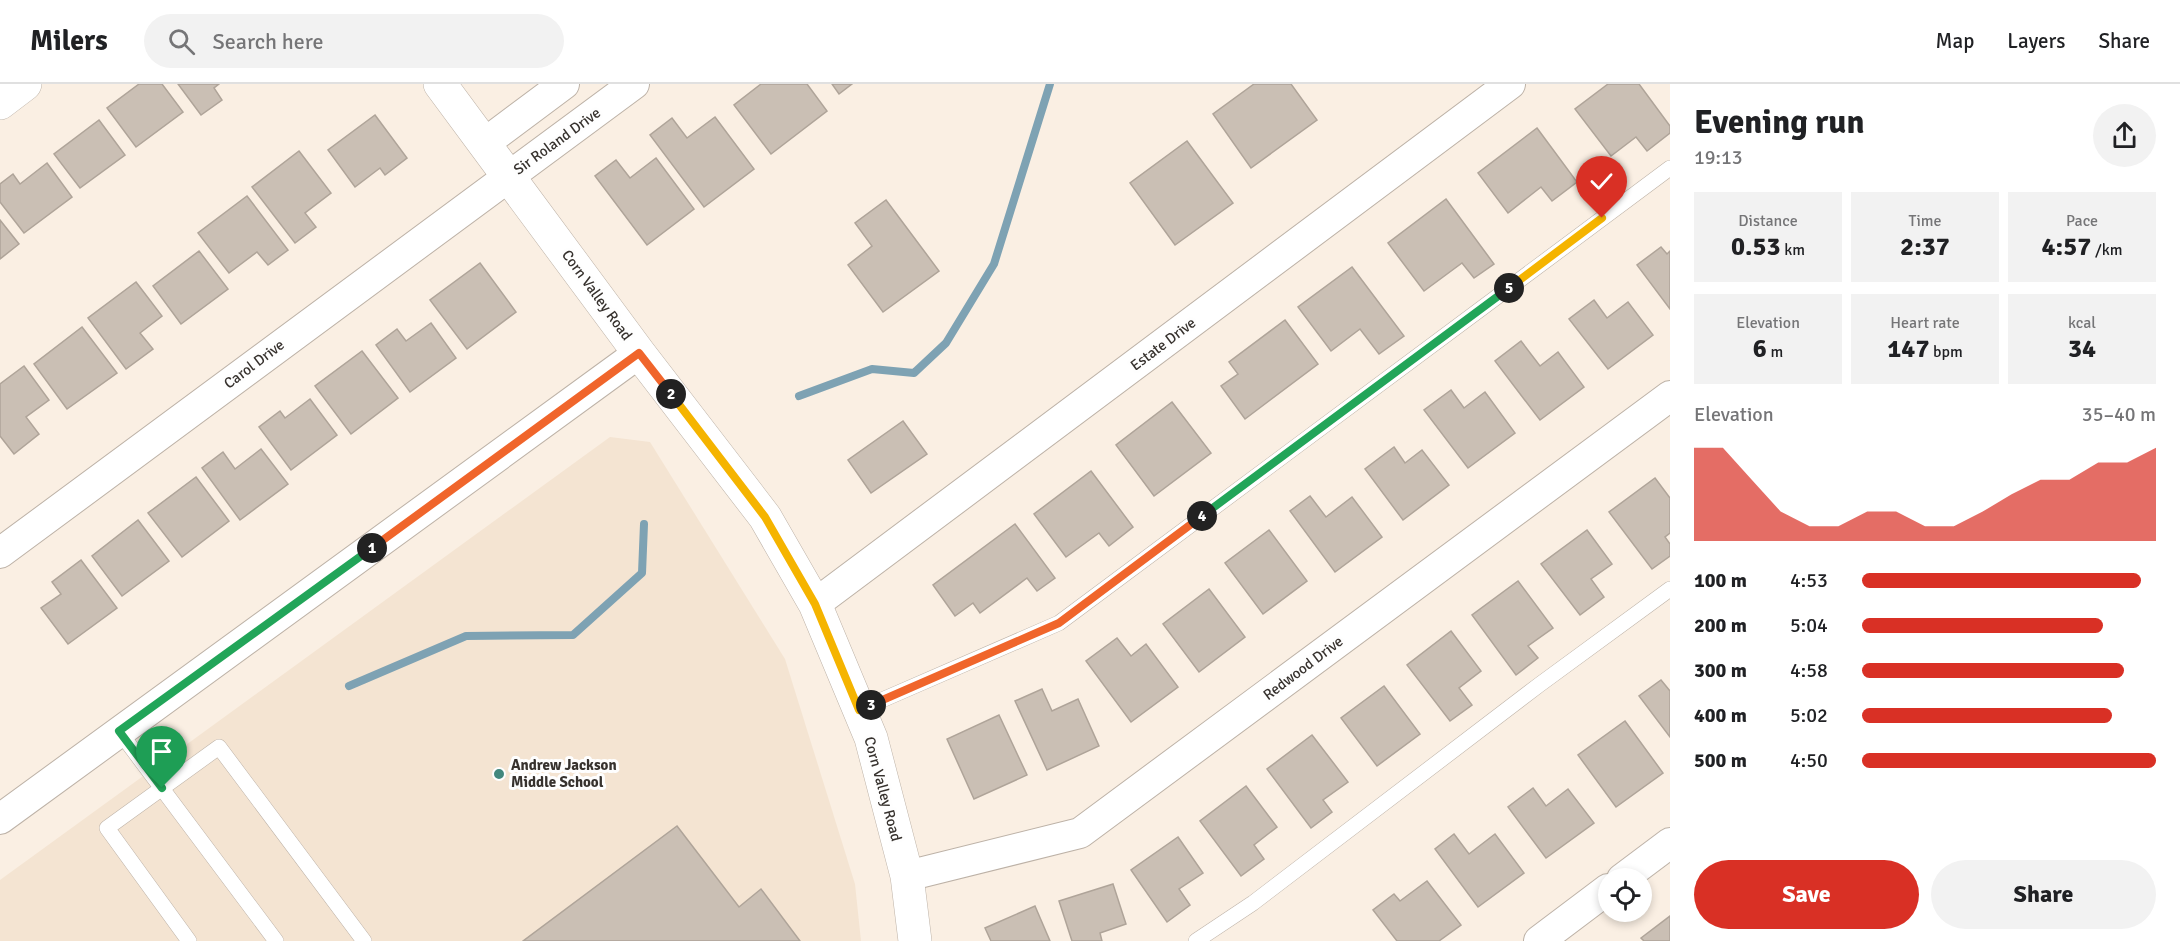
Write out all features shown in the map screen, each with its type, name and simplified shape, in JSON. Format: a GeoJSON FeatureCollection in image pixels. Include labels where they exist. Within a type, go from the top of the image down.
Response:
{"type":"FeatureCollection","features":[{"type":"Feature","properties":{"kind":"main road"},"geometry":{"type":"LineString","coordinates":[[0,103],[25,84]]}},
{"type":"Feature","properties":{"kind":"main road","name":"Corn Valley Road"},"geometry":{"type":"LineString","coordinates":[[440,84],[639,353],[765,517],[815,604],[871,738],[907,876],[915,941]]}},
{"type":"Feature","properties":{"kind":"street"},"geometry":{"type":"LineString","coordinates":[[485,143],[564,84]]}},
{"type":"Feature","properties":{"kind":"street","name":"Sir Roland Drive"},"geometry":{"type":"LineString","coordinates":[[509,176],[634,84]]}},
{"type":"Feature","properties":{"kind":"street","name":"Estate Drive"},"geometry":{"type":"LineString","coordinates":[[815,604],[1510,84]]}},
{"type":"Feature","properties":{"kind":"street","name":"Carol Drive"},"geometry":{"type":"LineString","coordinates":[[0,553],[509,176]]}},
{"type":"Feature","properties":{"kind":"street"},"geometry":{"type":"LineString","coordinates":[[0,819],[639,353]]}},
{"type":"Feature","properties":{"kind":"street","name":"Redwood Drive"},"geometry":{"type":"LineString","coordinates":[[907,876],[1080,833],[1670,396]]}},
{"type":"Feature","properties":{"kind":"street"},"geometry":{"type":"LineString","coordinates":[[1637,868],[1670,843]]}},
{"type":"Feature","properties":{"kind":"street"},"geometry":{"type":"LineString","coordinates":[[1539,941],[1598,897]]}},
{"type":"Feature","properties":{"kind":"lane"},"geometry":{"type":"LineString","coordinates":[[859,710],[1059,623],[1670,168]]}},
{"type":"Feature","properties":{"kind":"lane"},"geometry":{"type":"LineString","coordinates":[[1196,941],[1253,903],[1530,692],[1670,589]]}},
{"type":"Feature","properties":{"kind":"lane"},"geometry":{"type":"LineString","coordinates":[[119,731],[276,941]]}},
{"type":"Feature","properties":{"kind":"lane"},"geometry":{"type":"LineString","coordinates":[[189,941],[107,828],[219,747],[364,941]]}},
{"type":"Feature","properties":{"kind":"shaded area","name":"Andrew Jackson Middle School"},"geometry":{"type":"Polygon","coordinates":[[[610,437],[650,442],[785,659],[855,884],[861,941],[0,941],[0,880],[610,437]]]}},
{"type":"Feature","properties":{"kind":"building"},"geometry":{"type":"Polygon","coordinates":[[[139,84],[162,84],[183,112],[136,147],[107,108],[139,84]]]}},
{"type":"Feature","properties":{"kind":"building"},"geometry":{"type":"Polygon","coordinates":[[[178,84],[219,84],[214,88],[222,100],[201,115],[178,84]]]}},
{"type":"Feature","properties":{"kind":"building"},"geometry":{"type":"Polygon","coordinates":[[[761,84],[807,84],[827,111],[771,154],[734,105],[761,84]]]}},
{"type":"Feature","properties":{"kind":"building"},"geometry":{"type":"Polygon","coordinates":[[[832,84],[852,84],[839,94],[832,84]]]}},
{"type":"Feature","properties":{"kind":"building"},"geometry":{"type":"Polygon","coordinates":[[[1254,84],[1291,84],[1317,120],[1251,168],[1213,114],[1254,84]]]}},
{"type":"Feature","properties":{"kind":"building"},"geometry":{"type":"Polygon","coordinates":[[[1608,84],[1639,84],[1670,126],[1670,133],[1647,151],[1636,137],[1611,156],[1575,109],[1608,84]]]}},
{"type":"Feature","properties":{"kind":"building"},"geometry":{"type":"Polygon","coordinates":[[[375,115],[407,158],[385,175],[380,168],[355,187],[328,150],[375,115]]]}},
{"type":"Feature","properties":{"kind":"building"},"geometry":{"type":"Polygon","coordinates":[[[715,117],[754,169],[704,207],[650,135],[672,118],[687,138],[715,117]]]}},
{"type":"Feature","properties":{"kind":"building"},"geometry":{"type":"Polygon","coordinates":[[[99,120],[125,155],[80,188],[54,154],[99,120]]]}},
{"type":"Feature","properties":{"kind":"building"},"geometry":{"type":"Polygon","coordinates":[[[1537,128],[1577,182],[1552,201],[1541,187],[1508,213],[1478,173],[1537,128]]]}},
{"type":"Feature","properties":{"kind":"building"},"geometry":{"type":"Polygon","coordinates":[[[1187,141],[1233,203],[1175,245],[1130,183],[1187,141]]]}},
{"type":"Feature","properties":{"kind":"building"},"geometry":{"type":"Polygon","coordinates":[[[299,151],[331,193],[305,213],[316,227],[295,243],[252,187],[299,151]]]}},
{"type":"Feature","properties":{"kind":"building"},"geometry":{"type":"Polygon","coordinates":[[[656,158],[694,209],[647,245],[595,176],[616,160],[630,178],[656,158]]]}},
{"type":"Feature","properties":{"kind":"building"},"geometry":{"type":"Polygon","coordinates":[[[47,163],[72,197],[24,233],[0,202],[0,184],[13,174],[20,184],[47,163]]]}},
{"type":"Feature","properties":{"kind":"building"},"geometry":{"type":"Polygon","coordinates":[[[247,196],[288,250],[268,265],[257,252],[229,273],[198,233],[247,196]]]}},
{"type":"Feature","properties":{"kind":"building"},"geometry":{"type":"Polygon","coordinates":[[[1446,199],[1494,264],[1474,278],[1462,263],[1424,291],[1388,243],[1446,199]]]}},
{"type":"Feature","properties":{"kind":"building"},"geometry":{"type":"Polygon","coordinates":[[[886,200],[939,271],[883,312],[848,265],[872,246],[855,223],[886,200]]]}},
{"type":"Feature","properties":{"kind":"building"},"geometry":{"type":"Polygon","coordinates":[[[0,220],[19,244],[0,259],[0,220]]]}},
{"type":"Feature","properties":{"kind":"building"},"geometry":{"type":"Polygon","coordinates":[[[1661,247],[1667,254],[1670,251],[1670,309],[1637,265],[1661,247]]]}},
{"type":"Feature","properties":{"kind":"building"},"geometry":{"type":"Polygon","coordinates":[[[199,251],[228,289],[181,324],[153,286],[199,251]]]}},
{"type":"Feature","properties":{"kind":"building"},"geometry":{"type":"Polygon","coordinates":[[[480,263],[516,312],[467,349],[430,300],[480,263]]]}},
{"type":"Feature","properties":{"kind":"building"},"geometry":{"type":"Polygon","coordinates":[[[1352,267],[1404,336],[1379,354],[1360,329],[1331,351],[1298,307],[1352,267]]]}},
{"type":"Feature","properties":{"kind":"building"},"geometry":{"type":"Polygon","coordinates":[[[136,282],[162,316],[140,333],[153,349],[126,369],[88,318],[136,282]]]}},
{"type":"Feature","properties":{"kind":"building"},"geometry":{"type":"Polygon","coordinates":[[[1594,300],[1607,318],[1628,302],[1653,335],[1608,369],[1569,319],[1594,300]]]}},
{"type":"Feature","properties":{"kind":"building"},"geometry":{"type":"Polygon","coordinates":[[[1285,320],[1318,364],[1245,419],[1221,386],[1238,374],[1229,362],[1285,320]]]}},
{"type":"Feature","properties":{"kind":"building"},"geometry":{"type":"Polygon","coordinates":[[[431,323],[456,358],[410,392],[376,345],[397,329],[406,341],[431,323]]]}},
{"type":"Feature","properties":{"kind":"building"},"geometry":{"type":"Polygon","coordinates":[[[82,327],[117,373],[67,409],[34,364],[82,327]]]}},
{"type":"Feature","properties":{"kind":"building"},"geometry":{"type":"Polygon","coordinates":[[[1521,341],[1540,366],[1558,352],[1584,387],[1540,420],[1495,361],[1521,341]]]}},
{"type":"Feature","properties":{"kind":"building"},"geometry":{"type":"Polygon","coordinates":[[[362,351],[398,398],[351,434],[315,386],[362,351]]]}},
{"type":"Feature","properties":{"kind":"building"},"geometry":{"type":"Polygon","coordinates":[[[24,366],[49,400],[26,417],[39,434],[14,454],[0,436],[0,384],[24,366]]]}},
{"type":"Feature","properties":{"kind":"building"},"geometry":{"type":"Polygon","coordinates":[[[1451,390],[1464,408],[1485,392],[1515,433],[1468,468],[1424,410],[1451,390]]]}},
{"type":"Feature","properties":{"kind":"building"},"geometry":{"type":"Polygon","coordinates":[[[310,399],[337,435],[291,470],[259,427],[280,411],[285,418],[310,399]]]}},
{"type":"Feature","properties":{"kind":"building"},"geometry":{"type":"Polygon","coordinates":[[[1172,402],[1211,453],[1154,496],[1116,445],[1172,402]]]}},
{"type":"Feature","properties":{"kind":"building"},"geometry":{"type":"Polygon","coordinates":[[[903,421],[927,454],[871,493],[848,460],[903,421]]]}},
{"type":"Feature","properties":{"kind":"building"},"geometry":{"type":"Polygon","coordinates":[[[1394,447],[1405,463],[1422,450],[1449,485],[1403,520],[1365,469],[1394,447]]]}},
{"type":"Feature","properties":{"kind":"building"},"geometry":{"type":"Polygon","coordinates":[[[261,449],[288,484],[240,520],[202,468],[223,452],[235,469],[261,449]]]}},
{"type":"Feature","properties":{"kind":"building"},"geometry":{"type":"Polygon","coordinates":[[[1091,471],[1133,527],[1109,546],[1099,533],[1066,557],[1034,514],[1091,471]]]}},
{"type":"Feature","properties":{"kind":"building"},"geometry":{"type":"Polygon","coordinates":[[[196,477],[229,521],[182,557],[148,513],[196,477]]]}},
{"type":"Feature","properties":{"kind":"building"},"geometry":{"type":"Polygon","coordinates":[[[1655,478],[1670,498],[1670,533],[1665,537],[1670,544],[1670,556],[1652,569],[1609,512],[1655,478]]]}},
{"type":"Feature","properties":{"kind":"building"},"geometry":{"type":"Polygon","coordinates":[[[1310,496],[1326,517],[1352,497],[1382,537],[1335,572],[1290,511],[1310,496]]]}},
{"type":"Feature","properties":{"kind":"building"},"geometry":{"type":"Polygon","coordinates":[[[138,520],[169,561],[122,596],[92,556],[138,520]]]}},
{"type":"Feature","properties":{"kind":"building"},"geometry":{"type":"Polygon","coordinates":[[[1015,524],[1055,578],[1037,591],[1027,578],[980,613],[973,603],[955,616],[933,585],[1015,524]]]}},
{"type":"Feature","properties":{"kind":"building"},"geometry":{"type":"Polygon","coordinates":[[[1269,530],[1307,581],[1263,614],[1225,563],[1269,530]]]}},
{"type":"Feature","properties":{"kind":"building"},"geometry":{"type":"Polygon","coordinates":[[[1587,530],[1612,564],[1591,579],[1604,597],[1580,615],[1541,564],[1587,530]]]}},
{"type":"Feature","properties":{"kind":"building"},"geometry":{"type":"Polygon","coordinates":[[[81,560],[117,608],[68,644],[41,608],[61,594],[52,582],[81,560]]]}},
{"type":"Feature","properties":{"kind":"building"},"geometry":{"type":"Polygon","coordinates":[[[1518,581],[1553,628],[1528,646],[1538,658],[1516,675],[1472,615],[1518,581]]]}},
{"type":"Feature","properties":{"kind":"building"},"geometry":{"type":"Polygon","coordinates":[[[1209,589],[1245,637],[1199,672],[1163,624],[1209,589]]]}},
{"type":"Feature","properties":{"kind":"building"},"geometry":{"type":"Polygon","coordinates":[[[1451,631],[1481,671],[1459,688],[1472,705],[1450,721],[1407,665],[1451,631]]]}},
{"type":"Feature","properties":{"kind":"building"},"geometry":{"type":"Polygon","coordinates":[[[1117,638],[1131,656],[1146,644],[1178,687],[1131,722],[1086,661],[1117,638]]]}},
{"type":"Feature","properties":{"kind":"building"},"geometry":{"type":"Polygon","coordinates":[[[1661,680],[1670,691],[1670,737],[1639,696],[1661,680]]]}},
{"type":"Feature","properties":{"kind":"building"},"geometry":{"type":"Polygon","coordinates":[[[1384,686],[1420,734],[1377,766],[1341,718],[1384,686]]]}},
{"type":"Feature","properties":{"kind":"building"},"geometry":{"type":"Polygon","coordinates":[[[1042,689],[1052,711],[1078,699],[1099,746],[1047,770],[1015,701],[1042,689]]]}},
{"type":"Feature","properties":{"kind":"building"},"geometry":{"type":"Polygon","coordinates":[[[999,715],[1027,775],[974,799],[947,739],[999,715]]]}},
{"type":"Feature","properties":{"kind":"building"},"geometry":{"type":"Polygon","coordinates":[[[1625,721],[1663,773],[1616,807],[1578,755],[1625,721]]]}},
{"type":"Feature","properties":{"kind":"building"},"geometry":{"type":"Polygon","coordinates":[[[1312,735],[1348,782],[1323,800],[1332,812],[1311,828],[1267,769],[1312,735]]]}},
{"type":"Feature","properties":{"kind":"building"},"geometry":{"type":"Polygon","coordinates":[[[1246,786],[1277,827],[1254,845],[1264,859],[1241,876],[1200,821],[1246,786]]]}},
{"type":"Feature","properties":{"kind":"building"},"geometry":{"type":"Polygon","coordinates":[[[1533,788],[1546,806],[1568,789],[1594,823],[1546,858],[1508,807],[1533,788]]]}},
{"type":"Feature","properties":{"kind":"building"},"geometry":{"type":"Polygon","coordinates":[[[677,826],[739,907],[761,889],[800,941],[523,941],[677,826]]]}},
{"type":"Feature","properties":{"kind":"building"},"geometry":{"type":"Polygon","coordinates":[[[1454,834],[1469,854],[1495,834],[1524,873],[1478,907],[1435,849],[1454,834]]]}},
{"type":"Feature","properties":{"kind":"building"},"geometry":{"type":"Polygon","coordinates":[[[1178,837],[1203,873],[1179,889],[1190,905],[1167,922],[1131,870],[1178,837]]]}},
{"type":"Feature","properties":{"kind":"building"},"geometry":{"type":"Polygon","coordinates":[[[1427,881],[1461,925],[1439,941],[1397,941],[1373,910],[1394,894],[1400,901],[1427,881]]]}},
{"type":"Feature","properties":{"kind":"building"},"geometry":{"type":"Polygon","coordinates":[[[1113,884],[1126,924],[1100,933],[1102,941],[1072,941],[1059,901],[1113,884]]]}},
{"type":"Feature","properties":{"kind":"building"},"geometry":{"type":"Polygon","coordinates":[[[1035,906],[1050,941],[991,941],[985,928],[1035,906]]]}},
{"type":"Feature","properties":{"kind":"building"},"geometry":{"type":"Polygon","coordinates":[[[1670,916],[1670,941],[1644,941],[1641,938],[1670,916]]]}},
{"type":"Feature","properties":{"kind":"waterway"},"geometry":{"type":"LineString","coordinates":[[799,396],[872,369],[914,373],[946,343],[994,264],[1050,84]]}},
{"type":"Feature","properties":{"kind":"waterway"},"geometry":{"type":"LineString","coordinates":[[349,686],[466,636],[573,635],[642,573],[644,524]]}},
{"type":"Feature","properties":{"kind":"place","name":"Andrew Jackson Middle School"},"geometry":{"type":"Point","coordinates":[499,774]}},
{"type":"Feature","properties":{"kind":"route"},"geometry":{"type":"LineString","coordinates":[[162,788],[119,731],[639,353],[765,517],[815,604],[859,710],[1059,623],[1602,218]]}}]}
